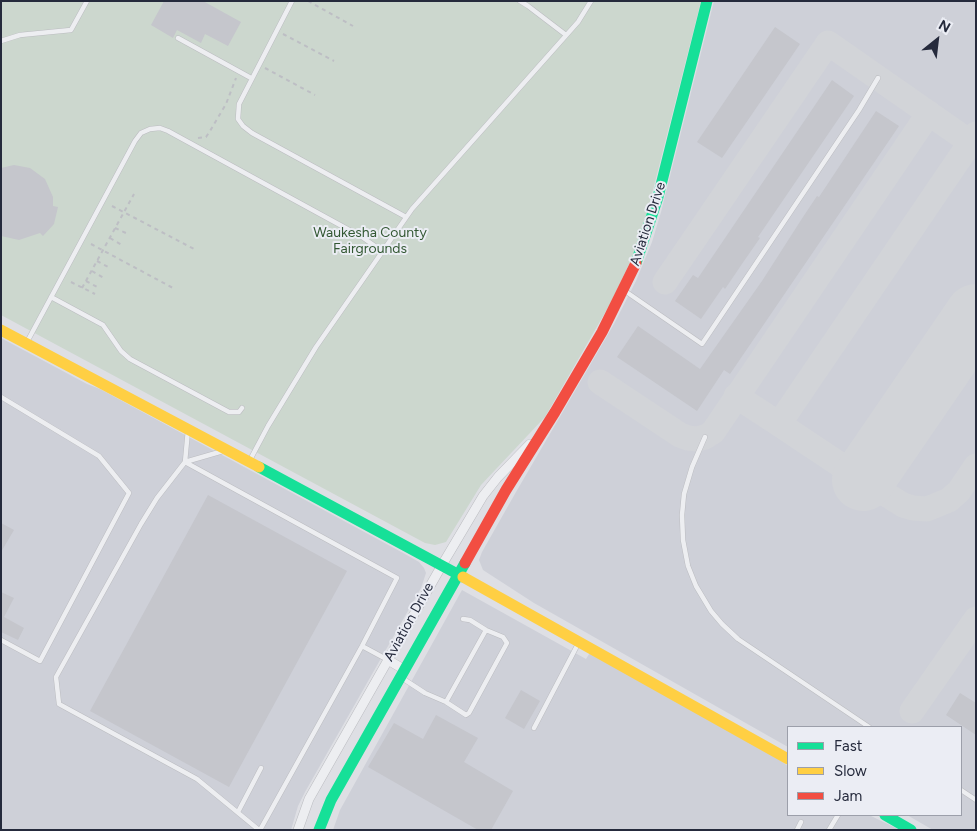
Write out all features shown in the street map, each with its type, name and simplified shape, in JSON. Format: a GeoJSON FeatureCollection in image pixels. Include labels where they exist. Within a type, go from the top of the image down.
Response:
{"type":"FeatureCollection","features":[{"type":"Feature","properties":{"kind":"street","name":"Aviation Drive"},"geometry":{"type":"LineString","coordinates":[[319,830],[328,806],[506,490],[602,332],[624,290],[651,221],[707,1]]}},
{"type":"Feature","properties":{"kind":"street"},"geometry":{"type":"LineString","coordinates":[[1,330],[459,574],[787,758]]}},
{"type":"Feature","properties":{"kind":"street","name":"Aviation Drive"},"geometry":{"type":"LineString","coordinates":[[298,830],[309,799],[442,565],[490,487],[544,429]]}},
{"type":"Feature","properties":{"kind":"street"},"geometry":{"type":"LineString","coordinates":[[388,660],[403,674]]}},
{"type":"Feature","properties":{"kind":"street"},"geometry":{"type":"LineString","coordinates":[[887,816],[911,830]]}},
{"type":"Feature","properties":{"kind":"lane"},"geometry":{"type":"LineString","coordinates":[[1,41],[20,36],[71,30],[87,1]]}},
{"type":"Feature","properties":{"kind":"lane"},"geometry":{"type":"LineString","coordinates":[[292,1],[238,104],[238,119],[252,133],[406,217]]}},
{"type":"Feature","properties":{"kind":"lane"},"geometry":{"type":"LineString","coordinates":[[520,1],[566,35]]}},
{"type":"Feature","properties":{"kind":"lane"},"geometry":{"type":"LineString","coordinates":[[249,462],[268,426],[316,347],[406,217],[578,22],[592,1]]}},
{"type":"Feature","properties":{"kind":"lane"},"geometry":{"type":"LineString","coordinates":[[178,38],[252,78]]}},
{"type":"Feature","properties":{"kind":"lane"},"geometry":{"type":"LineString","coordinates":[[624,290],[702,344],[878,78]]}},
{"type":"Feature","properties":{"kind":"lane"},"geometry":{"type":"LineString","coordinates":[[26,343],[135,141],[141,134],[150,129],[160,128],[168,131],[362,237],[382,251]]}},
{"type":"Feature","properties":{"kind":"lane"},"geometry":{"type":"LineString","coordinates":[[51,296],[103,326],[121,351],[130,359],[229,412],[238,412],[242,408]]}},
{"type":"Feature","properties":{"kind":"lane"},"geometry":{"type":"LineString","coordinates":[[1,398],[98,456],[129,493],[40,661],[1,640]]}},
{"type":"Feature","properties":{"kind":"lane"},"geometry":{"type":"LineString","coordinates":[[185,462],[397,578],[362,646],[260,830],[198,779],[59,704],[56,677],[157,498],[185,462],[188,429]]}},
{"type":"Feature","properties":{"kind":"lane"},"geometry":{"type":"LineString","coordinates":[[705,437],[692,467],[684,494],[682,515],[686,557],[696,586],[711,611],[738,639],[868,726]]}},
{"type":"Feature","properties":{"kind":"lane"},"geometry":{"type":"LineString","coordinates":[[185,462],[227,450]]}},
{"type":"Feature","properties":{"kind":"lane"},"geometry":{"type":"LineString","coordinates":[[403,674],[426,693],[446,702],[466,715],[469,713],[507,643],[503,637],[486,630],[470,620],[463,620]]}},
{"type":"Feature","properties":{"kind":"lane"},"geometry":{"type":"LineString","coordinates":[[446,702],[486,630]]}},
{"type":"Feature","properties":{"kind":"lane"},"geometry":{"type":"LineString","coordinates":[[534,728],[580,641]]}},
{"type":"Feature","properties":{"kind":"lane"},"geometry":{"type":"LineString","coordinates":[[362,646],[388,660]]}},
{"type":"Feature","properties":{"kind":"lane"},"geometry":{"type":"LineString","coordinates":[[238,812],[261,768]]}},
{"type":"Feature","properties":{"kind":"lane"},"geometry":{"type":"LineString","coordinates":[[962,791],[976,800]]}},
{"type":"Feature","properties":{"kind":"lane"},"geometry":{"type":"LineString","coordinates":[[829,830],[837,816]]}},
{"type":"Feature","properties":{"kind":"lane"},"geometry":{"type":"LineString","coordinates":[[798,830],[802,822]]}},
{"type":"Feature","properties":{"kind":"path"},"geometry":{"type":"LineString","coordinates":[[308,1],[353,26]]}},
{"type":"Feature","properties":{"kind":"path"},"geometry":{"type":"LineString","coordinates":[[283,34],[334,61]]}},
{"type":"Feature","properties":{"kind":"path"},"geometry":{"type":"LineString","coordinates":[[265,68],[315,95]]}},
{"type":"Feature","properties":{"kind":"path"},"geometry":{"type":"LineString","coordinates":[[198,138],[206,137],[210,131],[226,104],[236,78]]}},
{"type":"Feature","properties":{"kind":"path"},"geometry":{"type":"LineString","coordinates":[[82,288],[134,194]]}},
{"type":"Feature","properties":{"kind":"path"},"geometry":{"type":"LineString","coordinates":[[112,206],[194,249]]}},
{"type":"Feature","properties":{"kind":"path"},"geometry":{"type":"LineString","coordinates":[[116,228],[128,234]]}},
{"type":"Feature","properties":{"kind":"path"},"geometry":{"type":"LineString","coordinates":[[110,238],[122,245]]}},
{"type":"Feature","properties":{"kind":"path"},"geometry":{"type":"LineString","coordinates":[[91,244],[173,288]]}},
{"type":"Feature","properties":{"kind":"path"},"geometry":{"type":"LineString","coordinates":[[97,261],[110,268]]}},
{"type":"Feature","properties":{"kind":"path"},"geometry":{"type":"LineString","coordinates":[[92,271],[104,278]]}},
{"type":"Feature","properties":{"kind":"path"},"geometry":{"type":"LineString","coordinates":[[86,281],[99,288]]}},
{"type":"Feature","properties":{"kind":"path"},"geometry":{"type":"LineString","coordinates":[[71,282],[96,294]]}},
{"type":"Feature","properties":{"kind":"shaded area"},"geometry":{"type":"Polygon","coordinates":[[[714,1],[976,1],[976,830],[933,830],[909,816],[962,816],[962,726],[787,726],[787,746],[534,603],[483,570],[479,560],[482,552],[614,324],[636,281],[652,242],[714,1]]]}},
{"type":"Feature","properties":{"kind":"shaded area"},"geometry":{"type":"Polygon","coordinates":[[[1,338],[87,384],[100,389],[405,554],[419,562],[424,568],[426,573],[421,588],[305,792],[298,806],[291,830],[1,830],[1,338]]]}},
{"type":"Feature","properties":{"kind":"shaded area"},"geometry":{"type":"Polygon","coordinates":[[[462,590],[586,659],[591,651],[764,749],[787,765],[787,816],[871,816],[900,830],[333,830],[340,810],[462,590]]]}},
{"type":"Feature","properties":{"kind":"green space","name":"Waukesha County Fairgrounds"},"geometry":{"type":"Polygon","coordinates":[[[1,1],[701,1],[643,229],[632,258],[610,304],[545,417],[481,485],[446,542],[435,545],[425,543],[1,315],[1,1]]]}},
{"type":"Feature","properties":{"kind":"building"},"geometry":{"type":"Polygon","coordinates":[[[164,1],[203,1],[241,22],[228,46],[205,34],[201,43],[177,30],[173,38],[151,25],[164,1]]]}},
{"type":"Feature","properties":{"kind":"building"},"geometry":{"type":"Polygon","coordinates":[[[775,27],[800,44],[722,158],[697,142],[775,27]]]}},
{"type":"Feature","properties":{"kind":"building"},"geometry":{"type":"Polygon","coordinates":[[[832,80],[854,96],[758,237],[760,238],[725,289],[723,287],[701,319],[675,301],[693,275],[698,278],[832,80]]]}},
{"type":"Feature","properties":{"kind":"building"},"geometry":{"type":"Polygon","coordinates":[[[876,111],[899,126],[730,374],[724,370],[697,411],[617,357],[638,326],[700,369],[762,281],[817,196],[819,197],[876,111]]]}},
{"type":"Feature","properties":{"kind":"building"},"geometry":{"type":"Polygon","coordinates":[[[14,165],[30,168],[45,179],[53,197],[53,206],[58,207],[54,224],[43,236],[40,233],[19,240],[1,236],[1,168],[14,165]]]}},
{"type":"Feature","properties":{"kind":"building"},"geometry":{"type":"Polygon","coordinates":[[[208,495],[347,571],[229,787],[90,711],[208,495]]]}},
{"type":"Feature","properties":{"kind":"building"},"geometry":{"type":"Polygon","coordinates":[[[1,523],[14,530],[1,552],[1,523]]]}},
{"type":"Feature","properties":{"kind":"building"},"geometry":{"type":"Polygon","coordinates":[[[1,592],[14,598],[4,617],[24,628],[18,640],[1,632],[1,592]]]}},
{"type":"Feature","properties":{"kind":"building"},"geometry":{"type":"Polygon","coordinates":[[[521,690],[540,701],[524,729],[505,718],[521,690]]]}},
{"type":"Feature","properties":{"kind":"building"},"geometry":{"type":"Polygon","coordinates":[[[960,693],[976,703],[976,735],[946,715],[960,693]]]}},
{"type":"Feature","properties":{"kind":"building"},"geometry":{"type":"Polygon","coordinates":[[[436,715],[478,738],[464,762],[513,791],[491,830],[478,830],[368,767],[394,723],[423,739],[436,715]]]}},
{"type":"Feature","properties":{"kind":"taxiway"},"geometry":{"type":"LineString","coordinates":[[665,282],[828,43],[970,142]]}},
{"type":"Feature","properties":{"kind":"taxiway"},"geometry":{"type":"LineString","coordinates":[[600,382],[680,435],[697,439],[713,432],[929,113]]}},
{"type":"Feature","properties":{"kind":"taxiway"},"geometry":{"type":"LineString","coordinates":[[976,134],[779,424],[863,480],[903,505],[913,508],[927,509],[949,500],[959,491],[976,466]]}},
{"type":"Feature","properties":{"kind":"taxiway"},"geometry":{"type":"LineString","coordinates":[[736,396],[779,424]]}},
{"type":"Feature","properties":{"kind":"taxiway"},"geometry":{"type":"LineString","coordinates":[[912,711],[976,619]]}},
{"type":"Feature","properties":{"kind":"runway"},"geometry":{"type":"LineString","coordinates":[[863,480],[976,315]]}},
{"type":"Feature","properties":{"kind":"traffic: fast"},"geometry":{"type":"LineString","coordinates":[[636,263],[658,197],[707,1]]}},
{"type":"Feature","properties":{"kind":"traffic: fast"},"geometry":{"type":"LineString","coordinates":[[259,467],[463,577]]}},
{"type":"Feature","properties":{"kind":"traffic: fast"},"geometry":{"type":"LineString","coordinates":[[319,830],[331,800],[465,563]]}},
{"type":"Feature","properties":{"kind":"traffic: fast"},"geometry":{"type":"LineString","coordinates":[[887,816],[911,830]]}},
{"type":"Feature","properties":{"kind":"traffic: slow"},"geometry":{"type":"LineString","coordinates":[[1,330],[259,467]]}},
{"type":"Feature","properties":{"kind":"traffic: slow"},"geometry":{"type":"LineString","coordinates":[[463,577],[787,758]]}},
{"type":"Feature","properties":{"kind":"traffic: jam"},"geometry":{"type":"LineString","coordinates":[[465,563],[506,490],[602,332],[636,263]]}}]}
